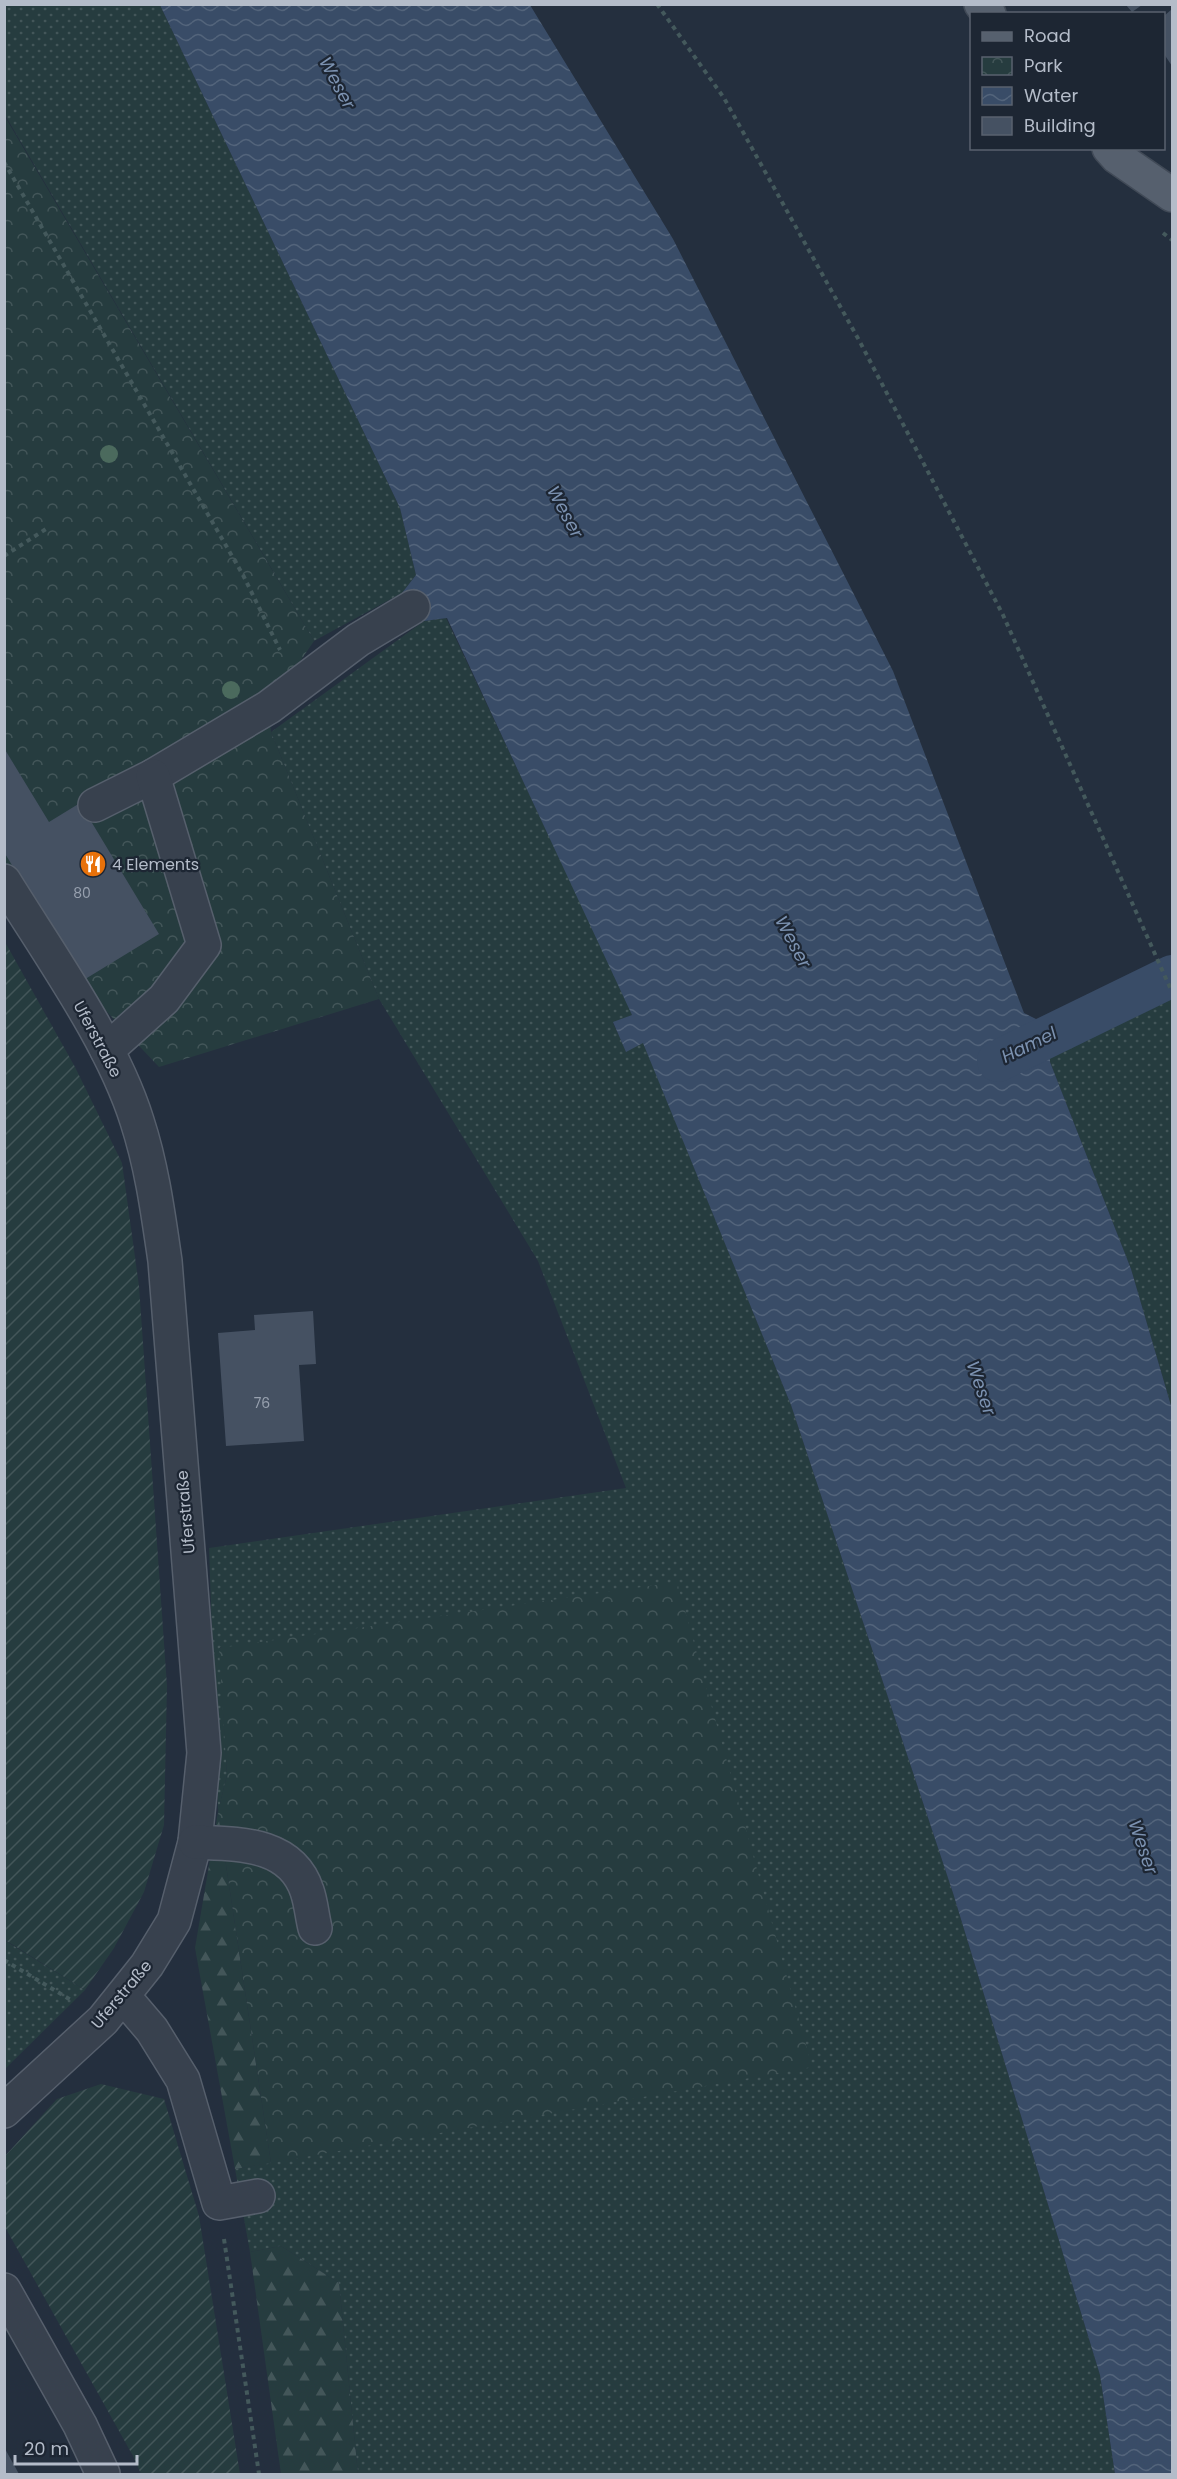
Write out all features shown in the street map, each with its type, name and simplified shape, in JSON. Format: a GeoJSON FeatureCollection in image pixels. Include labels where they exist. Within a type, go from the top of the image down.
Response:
{"type":"FeatureCollection","features":[{"type":"Feature","properties":{"kind":"main road"},"geometry":{"type":"LineString","coordinates":[[1111,150],[1117,157],[1173,195]]}},
{"type":"Feature","properties":{"kind":"street"},"geometry":{"type":"LineString","coordinates":[[95,805],[153,776],[269,707],[358,640],[413,607]]}},
{"type":"Feature","properties":{"kind":"street"},"geometry":{"type":"LineString","coordinates":[[107,1050],[164,999],[204,945],[153,776]]}},
{"type":"Feature","properties":{"kind":"street","name":"Uferstraße"},"geometry":{"type":"LineString","coordinates":[[4,881],[107,1050],[137,1120],[155,1190],[165,1261],[204,1753],[195,1842],[174,1921],[147,1965],[113,2008],[4,2111]]}},
{"type":"Feature","properties":{"kind":"street"},"geometry":{"type":"LineString","coordinates":[[195,1842],[254,1845],[287,1861],[307,1889],[315,1928]]}},
{"type":"Feature","properties":{"kind":"street"},"geometry":{"type":"LineString","coordinates":[[113,2008],[152,2030],[183,2080],[219,2203],[258,2196]]}},
{"type":"Feature","properties":{"kind":"street"},"geometry":{"type":"LineString","coordinates":[[4,2290],[80,2426],[103,2475]]}},
{"type":"Feature","properties":{"kind":"path"},"geometry":{"type":"LineString","coordinates":[[657,4],[724,98],[860,342],[992,594],[1173,992]]}},
{"type":"Feature","properties":{"kind":"path"},"geometry":{"type":"LineString","coordinates":[[4,162],[243,575],[280,647],[269,707]]}},
{"type":"Feature","properties":{"kind":"path"},"geometry":{"type":"LineString","coordinates":[[4,555],[46,529]]}},
{"type":"Feature","properties":{"kind":"path"},"geometry":{"type":"LineString","coordinates":[[4,1960],[113,2008]]}},
{"type":"Feature","properties":{"kind":"path"},"geometry":{"type":"LineString","coordinates":[[219,2203],[259,2475]]}},
{"type":"Feature","properties":{"kind":"green space"},"geometry":{"type":"Polygon","coordinates":[[[4,5],[160,5],[400,508],[416,575],[402,593],[314,641],[5,115],[4,5]]]}},
{"type":"Feature","properties":{"kind":"green space"},"geometry":{"type":"Polygon","coordinates":[[[4,115],[314,641],[269,707],[271,732],[379,999],[159,1067],[73,976],[5,862],[4,115]]]}},
{"type":"Feature","properties":{"kind":"green space"},"geometry":{"type":"Polygon","coordinates":[[[446,618],[624,995],[632,1015],[613,1023],[626,1051],[643,1042],[791,1405],[953,1893],[1100,2375],[1115,2474],[358,2474],[339,2283],[281,2246],[250,2252],[235,2169],[812,2066],[220,1647],[227,1775],[218,1812],[209,1548],[626,1488],[538,1261],[379,999],[271,732],[424,621],[446,618]]]}},
{"type":"Feature","properties":{"kind":"green space"},"geometry":{"type":"Polygon","coordinates":[[[5,942],[75,1067],[122,1163],[139,1286],[167,1686],[164,1825],[144,1892],[114,1948],[85,1990],[5,1940],[5,942]]]}},
{"type":"Feature","properties":{"kind":"green space"},"geometry":{"type":"Polygon","coordinates":[[[1169,987],[1172,999],[1172,1409],[1131,1269],[1050,1062],[1050,1047],[1169,987]]]}},
{"type":"Feature","properties":{"kind":"green space"},"geometry":{"type":"Polygon","coordinates":[[[677,1582],[812,2067],[271,2163],[218,1812],[227,1775],[219,1648],[677,1582]]]}},
{"type":"Feature","properties":{"kind":"green space"},"geometry":{"type":"Polygon","coordinates":[[[218,1812],[271,2163],[235,2169],[195,1948],[218,1812]]]}},
{"type":"Feature","properties":{"kind":"green space"},"geometry":{"type":"Polygon","coordinates":[[[4,1940],[85,1990],[5,2069],[4,2069],[4,1940]]]}},
{"type":"Feature","properties":{"kind":"green space"},"geometry":{"type":"Polygon","coordinates":[[[101,2084],[164,2099],[199,2216],[240,2474],[141,2474],[5,2227],[5,2156],[57,2099],[101,2084]]]}},
{"type":"Feature","properties":{"kind":"green space"},"geometry":{"type":"Polygon","coordinates":[[[281,2246],[339,2283],[358,2474],[281,2474],[250,2252],[281,2246]]]}},
{"type":"Feature","properties":{"kind":"water","name":"Weser"},"geometry":{"type":"Polygon","coordinates":[[[160,5],[530,5],[673,239],[893,671],[1024,1013],[1042,1022],[1050,1037],[1050,1062],[1131,1269],[1172,1409],[1172,2474],[1115,2474],[1100,2375],[953,1893],[791,1405],[643,1043],[626,1052],[613,1022],[632,1015],[447,618],[424,621],[402,593],[416,575],[400,508],[160,5]]]}},
{"type":"Feature","properties":{"kind":"building"},"geometry":{"type":"Polygon","coordinates":[[[1126,5],[1142,5],[1132,12],[1126,5]]]}},
{"type":"Feature","properties":{"kind":"building"},"geometry":{"type":"Polygon","coordinates":[[[1172,9],[1172,66],[1165,56],[1165,15],[1172,9]]]}},
{"type":"Feature","properties":{"kind":"building"},"geometry":{"type":"Polygon","coordinates":[[[4,748],[49,822],[80,803],[159,934],[82,981],[4,852],[4,748]]]}},
{"type":"Feature","properties":{"kind":"building"},"geometry":{"type":"Polygon","coordinates":[[[313,1311],[316,1364],[299,1365],[304,1441],[226,1446],[218,1333],[255,1330],[254,1315],[313,1311]]]}},
{"type":"Feature","properties":{"kind":"building"},"geometry":{"type":"Polygon","coordinates":[[[4,2447],[19,2474],[4,2474],[4,2447]]]}},
{"type":"Feature","properties":{"kind":"waterway","name":"Hamel"},"geometry":{"type":"LineString","coordinates":[[998,1061],[1172,976]]}},
{"type":"Feature","properties":{"kind":"place","name":"4 Elements"},"geometry":{"type":"Point","coordinates":[93,864]}}]}
